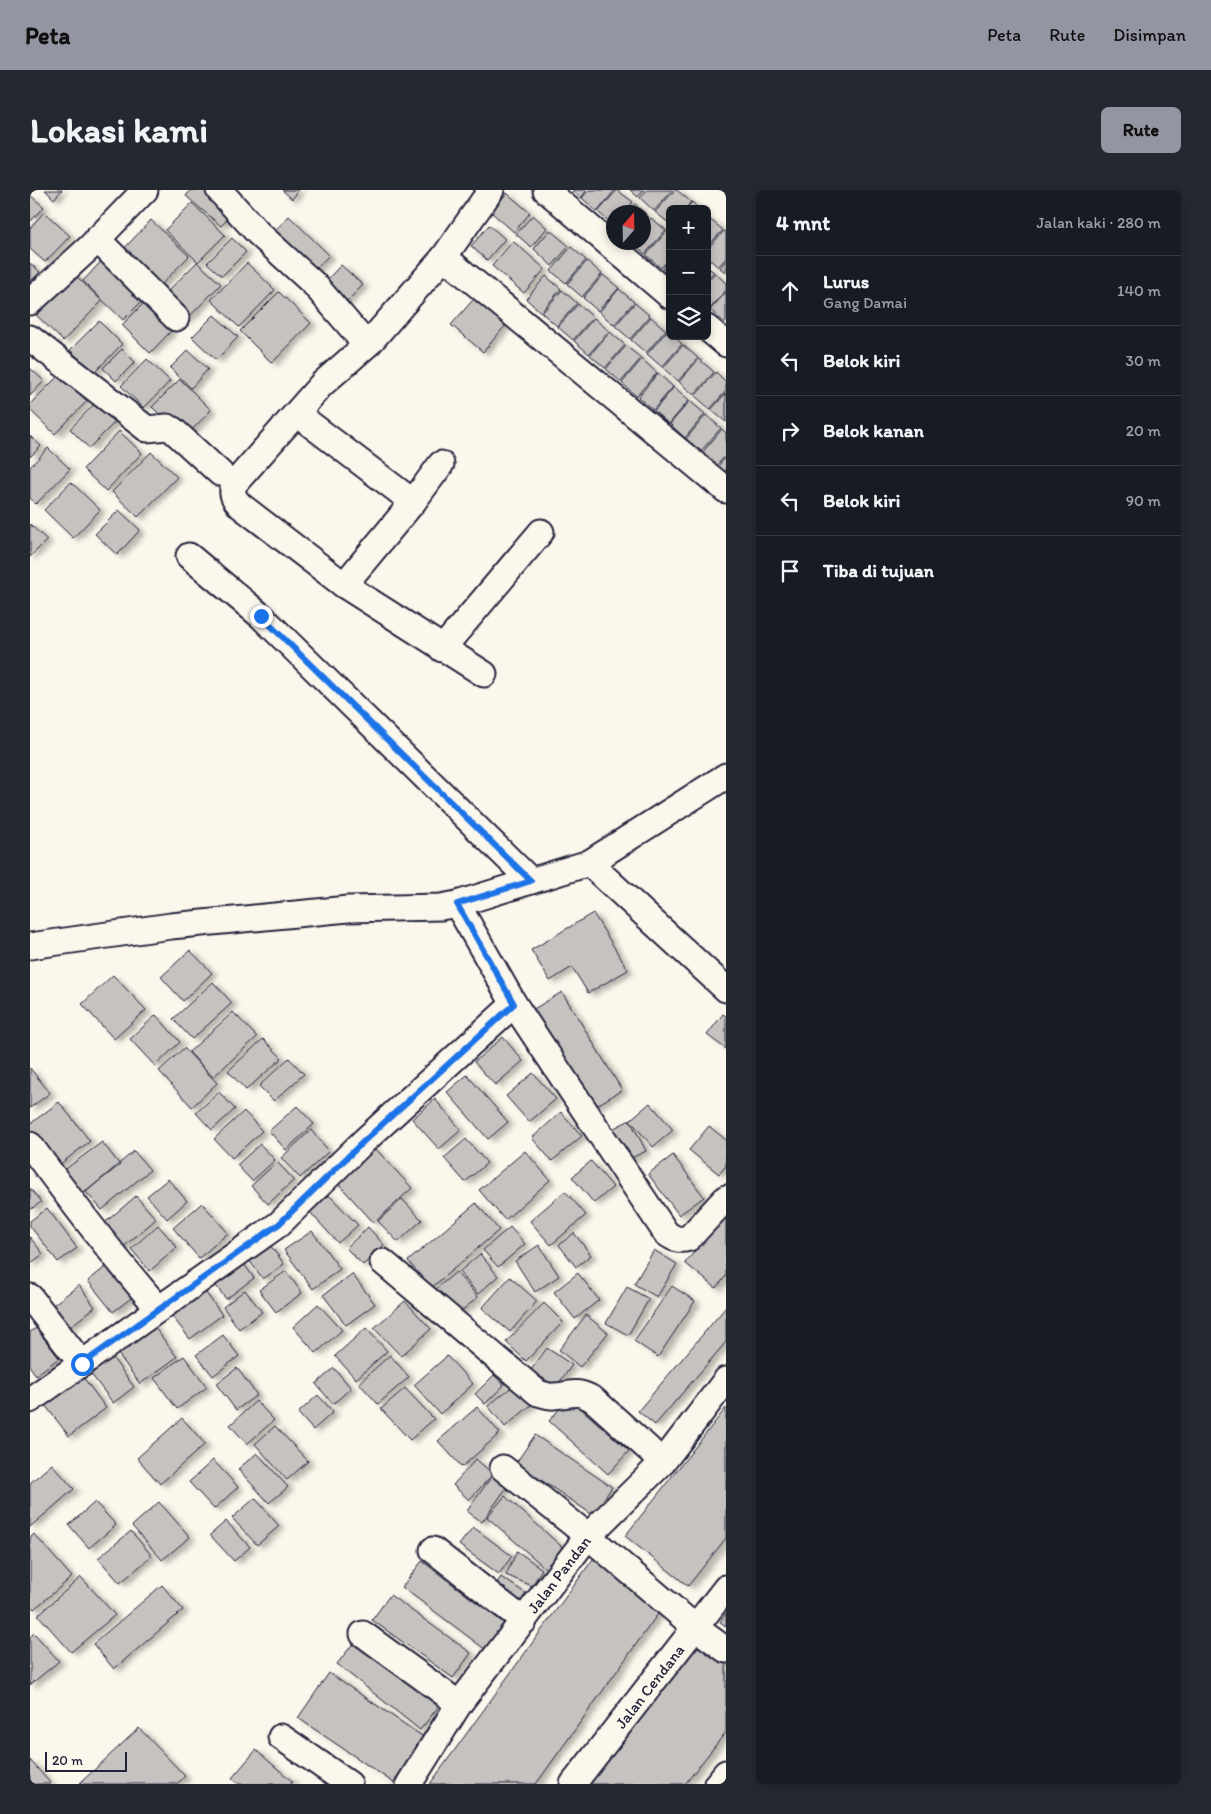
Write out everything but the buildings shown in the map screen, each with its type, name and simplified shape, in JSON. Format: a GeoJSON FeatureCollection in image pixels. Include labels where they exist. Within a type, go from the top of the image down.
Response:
{"type":"FeatureCollection","features":[{"type":"Feature","properties":{"kind":"street"},"geometry":{"type":"LineString","coordinates":[[30,302],[97,240],[145,190]]}},
{"type":"Feature","properties":{"kind":"street"},"geometry":{"type":"LineString","coordinates":[[219,190],[258,233],[314,284],[358,335]]}},
{"type":"Feature","properties":{"kind":"street"},"geometry":{"type":"LineString","coordinates":[[484,674],[344,585],[241,506],[232,494],[232,488],[234,482],[322,384],[370,342],[444,257],[491,190]]}},
{"type":"Feature","properties":{"kind":"street"},"geometry":{"type":"LineString","coordinates":[[546,190],[669,295]]}},
{"type":"Feature","properties":{"kind":"street"},"geometry":{"type":"LineString","coordinates":[[97,240],[176,318]]}},
{"type":"Feature","properties":{"kind":"street"},"geometry":{"type":"LineString","coordinates":[[444,257],[726,490]]}},
{"type":"Feature","properties":{"kind":"street"},"geometry":{"type":"LineString","coordinates":[[711,331],[726,344]]}},
{"type":"Feature","properties":{"kind":"street"},"geometry":{"type":"LineString","coordinates":[[30,338],[146,430],[168,427],[173,430],[220,473]]}},
{"type":"Feature","properties":{"kind":"street"},"geometry":{"type":"LineString","coordinates":[[297,414],[413,502]]}},
{"type":"Feature","properties":{"kind":"street"},"geometry":{"type":"LineString","coordinates":[[344,585],[413,502],[441,464]]}},
{"type":"Feature","properties":{"kind":"street"},"geometry":{"type":"LineString","coordinates":[[442,649],[541,532]]}},
{"type":"Feature","properties":{"kind":"street"},"geometry":{"type":"LineString","coordinates":[[189,556],[261,616],[531,881]]}},
{"type":"Feature","properties":{"kind":"street"},"geometry":{"type":"LineString","coordinates":[[30,946],[171,926],[338,910],[441,907],[457,904],[589,863],[726,776]]}},
{"type":"Feature","properties":{"kind":"street"},"geometry":{"type":"LineString","coordinates":[[589,863],[726,989]]}},
{"type":"Feature","properties":{"kind":"street"},"geometry":{"type":"LineString","coordinates":[[457,904],[514,1004],[666,1233],[673,1239],[682,1240],[688,1238],[726,1198]]}},
{"type":"Feature","properties":{"kind":"street"},"geometry":{"type":"LineString","coordinates":[[30,1400],[279,1224],[364,1141],[514,1004]]}},
{"type":"Feature","properties":{"kind":"street"},"geometry":{"type":"LineString","coordinates":[[30,1145],[107,1248],[159,1309]]}},
{"type":"Feature","properties":{"kind":"street"},"geometry":{"type":"LineString","coordinates":[[383,1262],[538,1393],[553,1396],[568,1393],[584,1393],[663,1462]]}},
{"type":"Feature","properties":{"kind":"street"},"geometry":{"type":"LineString","coordinates":[[30,1296],[82,1364]]}},
{"type":"Feature","properties":{"kind":"street","name":"Jalan Pandan"},"geometry":{"type":"LineString","coordinates":[[408,1784],[459,1704],[588,1536],[663,1462],[726,1380]]}},
{"type":"Feature","properties":{"kind":"street"},"geometry":{"type":"LineString","coordinates":[[503,1468],[588,1536],[696,1628],[726,1650]]}},
{"type":"Feature","properties":{"kind":"street"},"geometry":{"type":"LineString","coordinates":[[433,1550],[524,1620]]}},
{"type":"Feature","properties":{"kind":"street","name":"Jalan Cendana"},"geometry":{"type":"LineString","coordinates":[[573,1784],[726,1588]]}},
{"type":"Feature","properties":{"kind":"street"},"geometry":{"type":"LineString","coordinates":[[363,1634],[459,1704]]}},
{"type":"Feature","properties":{"kind":"street"},"geometry":{"type":"LineString","coordinates":[[281,1737],[349,1784]]}},
{"type":"Feature","properties":{"kind":"street"},"geometry":{"type":"LineString","coordinates":[[717,1784],[726,1773]]}},
{"type":"Feature","properties":{"kind":"route"},"geometry":{"type":"LineString","coordinates":[[82,1364],[279,1224],[364,1141],[514,1004],[457,904],[531,881],[261,616]]}}]}
